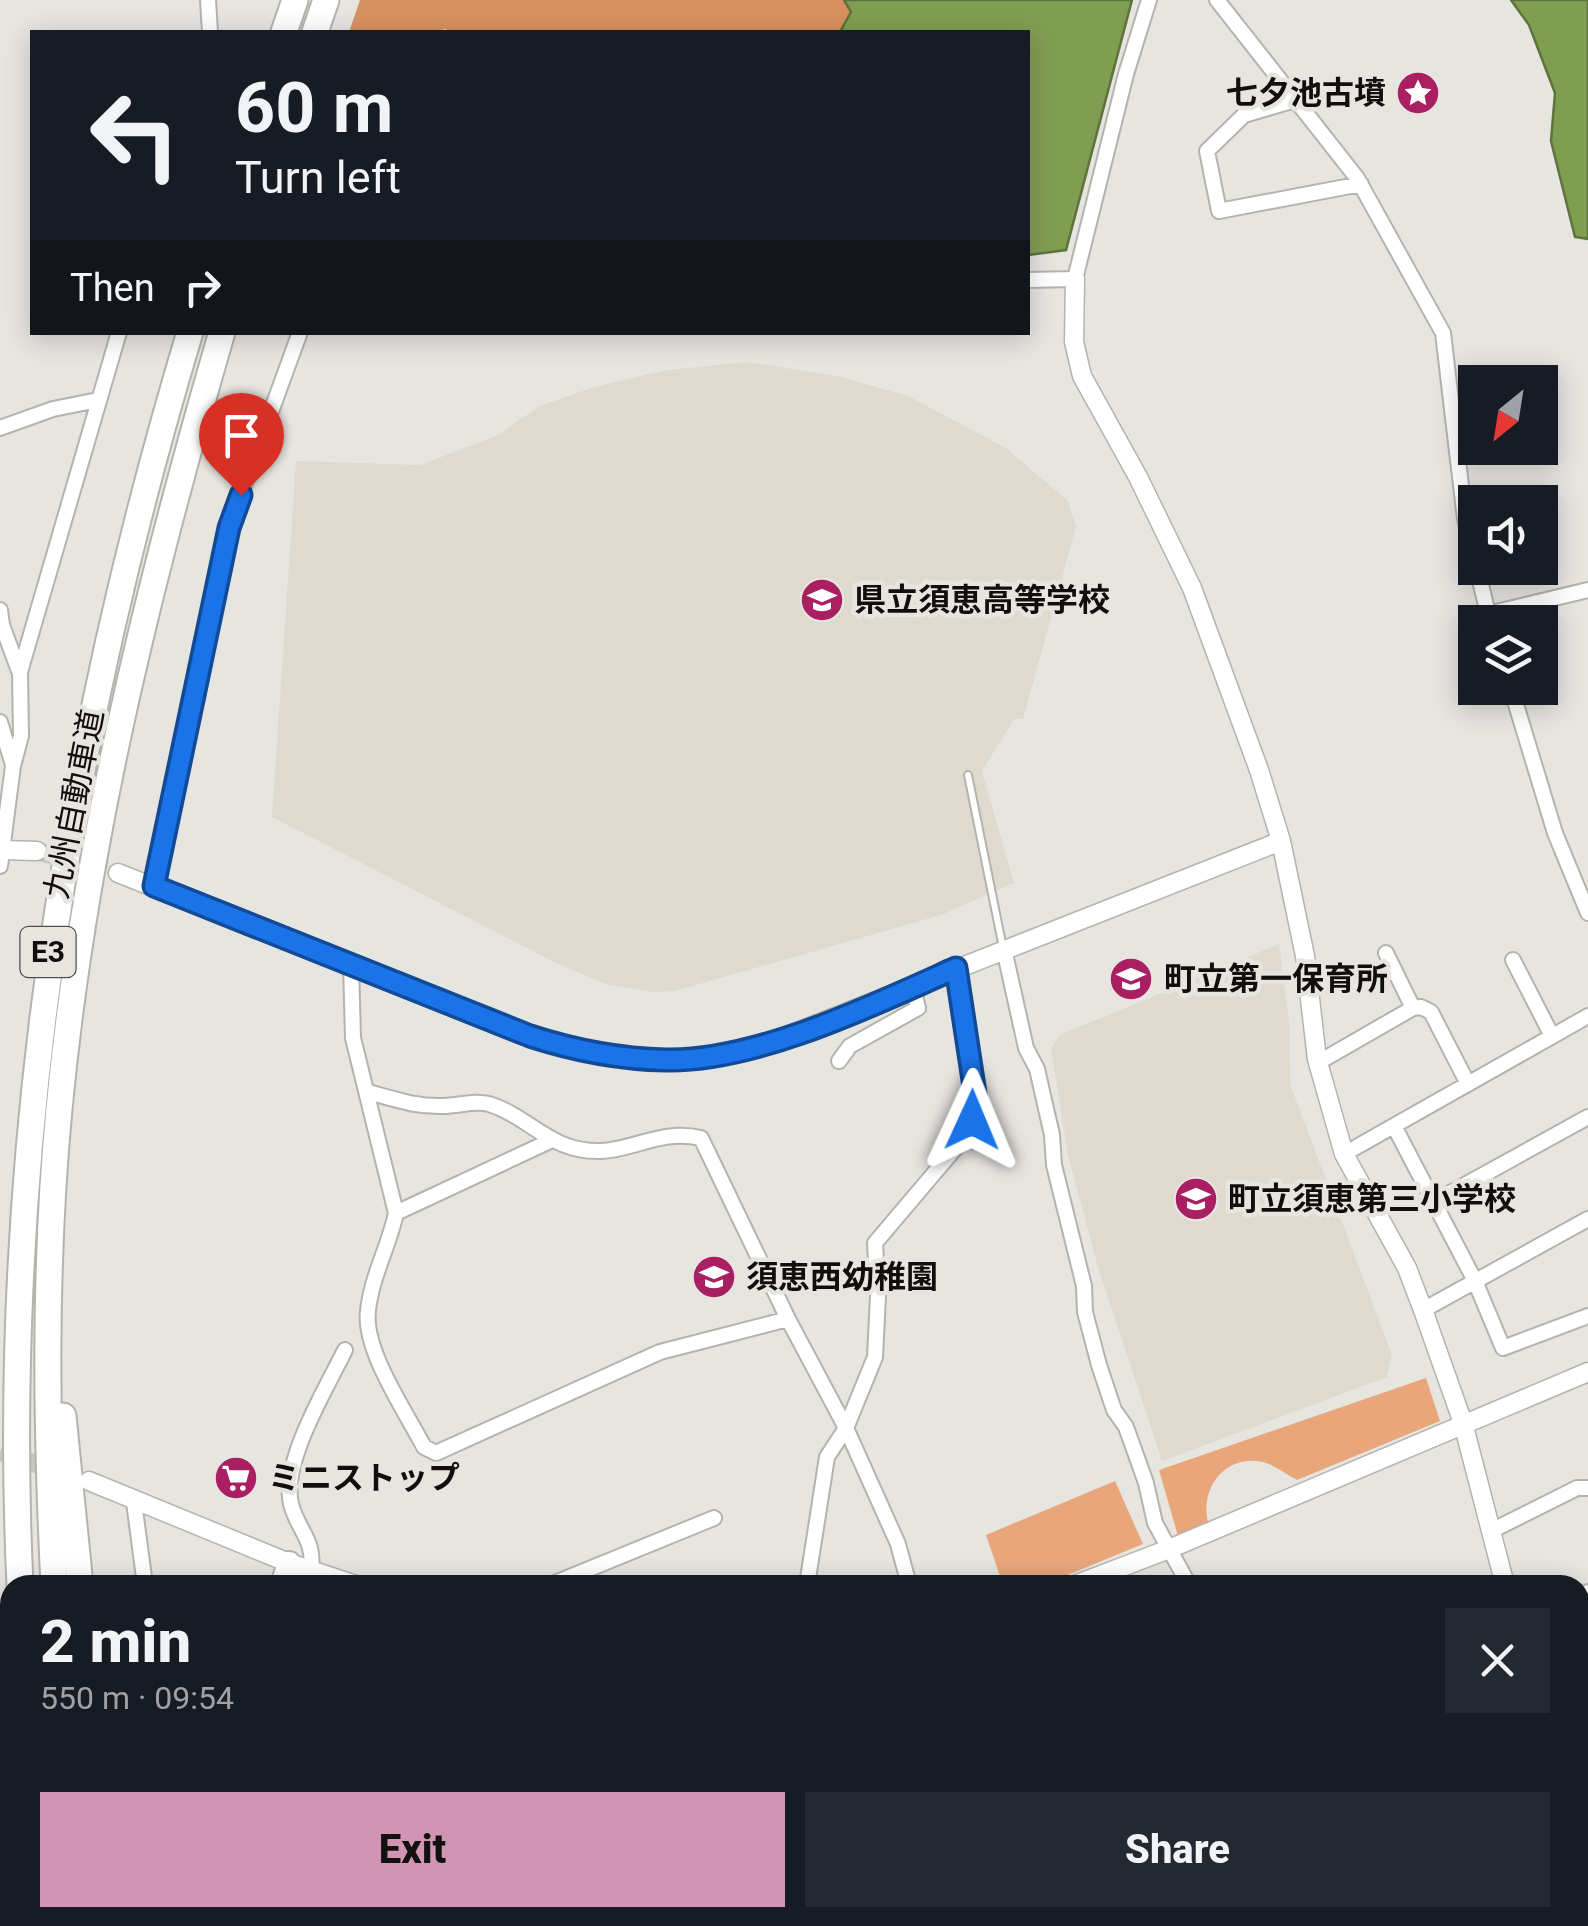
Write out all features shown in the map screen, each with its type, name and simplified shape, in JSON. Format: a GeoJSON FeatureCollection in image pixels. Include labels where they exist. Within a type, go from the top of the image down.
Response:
{"type":"FeatureCollection","features":[{"type":"Feature","properties":{"kind":"highway"},"geometry":{"type":"LineString","coordinates":[[285,30],[295,0]]}},
{"type":"Feature","properties":{"kind":"highway"},"geometry":{"type":"LineString","coordinates":[[316,30],[326,0]]}},
{"type":"Feature","properties":{"kind":"highway","name":"九州自動車道"},"geometry":{"type":"LineString","coordinates":[[19,1575],[11,1360],[20,1160],[33,1042],[63,841],[135,528],[189,335]]}},
{"type":"Feature","properties":{"kind":"highway","name":"九州自動車道"},"geometry":{"type":"LineString","coordinates":[[54,1575],[48,1330],[58,1111],[96,855],[136,650],[221,335]]}},
{"type":"Feature","properties":{"kind":"highway"},"geometry":{"type":"LineString","coordinates":[[58,1111],[56,1330],[79,1575]]}},
{"type":"Feature","properties":{"kind":"highway"},"geometry":{"type":"LineString","coordinates":[[0,1314],[20,1160]]}},
{"type":"Feature","properties":{"kind":"street"},"geometry":{"type":"LineString","coordinates":[[208,0],[210,30]]}},
{"type":"Feature","properties":{"kind":"street"},"geometry":{"type":"LineString","coordinates":[[1149,0],[1126,74],[1075,279],[1074,342],[1082,376],[1138,477],[1192,588],[1259,770],[1281,840],[1305,956],[1318,1059],[1344,1154],[1407,1268],[1423,1310],[1463,1423],[1502,1575]]}},
{"type":"Feature","properties":{"kind":"street"},"geometry":{"type":"LineString","coordinates":[[1216,0],[1361,184],[1443,333],[1461,485]]}},
{"type":"Feature","properties":{"kind":"street"},"geometry":{"type":"LineString","coordinates":[[1295,100],[1244,116],[1207,151],[1219,211],[1361,184]]}},
{"type":"Feature","properties":{"kind":"street"},"geometry":{"type":"LineString","coordinates":[[1030,280],[1075,279]]}},
{"type":"Feature","properties":{"kind":"street"},"geometry":{"type":"LineString","coordinates":[[38,850],[1,858],[13,766],[21,736],[20,672],[117,335]]}},
{"type":"Feature","properties":{"kind":"street"},"geometry":{"type":"LineString","coordinates":[[154,886],[229,528],[299,335]]}},
{"type":"Feature","properties":{"kind":"street"},"geometry":{"type":"LineString","coordinates":[[0,428],[52,408],[98,400]]}},
{"type":"Feature","properties":{"kind":"street"},"geometry":{"type":"LineString","coordinates":[[1536,605],[1588,590]]}},
{"type":"Feature","properties":{"kind":"street"},"geometry":{"type":"LineString","coordinates":[[0,610],[20,672]]}},
{"type":"Feature","properties":{"kind":"street"},"geometry":{"type":"LineString","coordinates":[[1516,705],[1555,833],[1588,912]]}},
{"type":"Feature","properties":{"kind":"street"},"geometry":{"type":"LineString","coordinates":[[0,722],[13,766]]}},
{"type":"Feature","properties":{"kind":"street"},"geometry":{"type":"LineString","coordinates":[[118,874],[558,1045],[668,1060],[730,1052],[782,1038],[1281,840]]}},
{"type":"Feature","properties":{"kind":"street"},"geometry":{"type":"LineString","coordinates":[[1004,950],[1026,1048],[1037,1069],[1052,1135],[1054,1165],[1099,1365],[1114,1410],[1126,1427],[1156,1523],[1183,1575]]}},
{"type":"Feature","properties":{"kind":"street"},"geometry":{"type":"LineString","coordinates":[[1386,953],[1413,1008]]}},
{"type":"Feature","properties":{"kind":"street"},"geometry":{"type":"LineString","coordinates":[[1513,960],[1552,1036]]}},
{"type":"Feature","properties":{"kind":"street"},"geometry":{"type":"LineString","coordinates":[[351,964],[353,1038],[396,1213],[370,1297],[369,1334],[424,1447],[436,1454],[660,1352],[788,1319]]}},
{"type":"Feature","properties":{"kind":"street"},"geometry":{"type":"LineString","coordinates":[[809,1575],[827,1456],[846,1428],[875,1357],[875,1243],[964,1138],[972,1120],[976,1100],[956,968]]}},
{"type":"Feature","properties":{"kind":"street"},"geometry":{"type":"LineString","coordinates":[[839,1060],[850,1046],[918,1008],[913,987]]}},
{"type":"Feature","properties":{"kind":"street"},"geometry":{"type":"LineString","coordinates":[[1318,1059],[1413,1008],[1431,1012],[1468,1084]]}},
{"type":"Feature","properties":{"kind":"street"},"geometry":{"type":"LineString","coordinates":[[1344,1154],[1588,1016]]}},
{"type":"Feature","properties":{"kind":"street"},"geometry":{"type":"LineString","coordinates":[[368,1092],[403,1104],[488,1104],[550,1141],[603,1151],[666,1136],[701,1138],[788,1319],[846,1428],[898,1544],[906,1575]]}},
{"type":"Feature","properties":{"kind":"street"},"geometry":{"type":"LineString","coordinates":[[1434,1202],[1588,1116]]}},
{"type":"Feature","properties":{"kind":"street"},"geometry":{"type":"LineString","coordinates":[[1394,1126],[1475,1281],[1502,1348],[1588,1316]]}},
{"type":"Feature","properties":{"kind":"street"},"geometry":{"type":"LineString","coordinates":[[396,1213],[550,1141]]}},
{"type":"Feature","properties":{"kind":"street"},"geometry":{"type":"LineString","coordinates":[[1423,1310],[1588,1219]]}},
{"type":"Feature","properties":{"kind":"street"},"geometry":{"type":"LineString","coordinates":[[89,1481],[294,1573],[314,1552],[291,1503],[292,1478],[300,1446],[345,1350]]}},
{"type":"Feature","properties":{"kind":"street"},"geometry":{"type":"LineString","coordinates":[[1101,1575],[1588,1372]]}},
{"type":"Feature","properties":{"kind":"street"},"geometry":{"type":"LineString","coordinates":[[1491,1531],[1577,1488],[1588,1488]]}},
{"type":"Feature","properties":{"kind":"street"},"geometry":{"type":"LineString","coordinates":[[134,1502],[144,1575]]}},
{"type":"Feature","properties":{"kind":"street"},"geometry":{"type":"LineString","coordinates":[[574,1575],[714,1518]]}},
{"type":"Feature","properties":{"kind":"lane"},"geometry":{"type":"LineString","coordinates":[[968,775],[1004,950]]}},
{"type":"Feature","properties":{"kind":"shaded area"},"geometry":{"type":"Polygon","coordinates":[[[360,0],[844,0],[851,12],[841,30],[350,30],[360,0]]]}},
{"type":"Feature","properties":{"kind":"shaded area"},"geometry":{"type":"Polygon","coordinates":[[[844,0],[1132,0],[1066,250],[1030,255],[1030,30],[841,30],[851,12],[844,0]]]}},
{"type":"Feature","properties":{"kind":"shaded area"},"geometry":{"type":"Polygon","coordinates":[[[1511,0],[1588,0],[1588,239],[1575,237],[1551,141],[1555,93],[1529,25],[1511,0]]]}},
{"type":"Feature","properties":{"kind":"shaded area"},"geometry":{"type":"Polygon","coordinates":[[[747,362],[837,376],[908,396],[1006,448],[1068,501],[1076,527],[1023,719],[1014,719],[982,771],[1014,883],[941,915],[675,991],[653,992],[609,985],[558,964],[272,817],[296,461],[420,465],[496,436],[540,406],[594,387],[667,370],[747,362]]]}},
{"type":"Feature","properties":{"kind":"shaded area"},"geometry":{"type":"Polygon","coordinates":[[[1279,944],[1289,1020],[1290,1084],[1392,1355],[1387,1377],[1162,1461],[1097,1264],[1068,1155],[1051,1049],[1060,1035],[1279,944]]]}},
{"type":"Feature","properties":{"kind":"shaded area"},"geometry":{"type":"Polygon","coordinates":[[[1426,1378],[1440,1421],[1297,1480],[1269,1464],[1255,1461],[1230,1466],[1220,1474],[1208,1495],[1208,1522],[1178,1536],[1159,1470],[1426,1378]]]}},
{"type":"Feature","properties":{"kind":"shaded area"},"geometry":{"type":"Polygon","coordinates":[[[1115,1481],[1143,1544],[1067,1575],[1000,1575],[986,1535],[1115,1481]]]}},
{"type":"Feature","properties":{"kind":"tunnel"},"geometry":{"type":"LineString","coordinates":[[37,851],[118,873]]}},
{"type":"Feature","properties":{"kind":"tunnel"},"geometry":{"type":"LineString","coordinates":[[0,1452],[60,1472]]}},
{"type":"Feature","properties":{"kind":"place","name":"七夕池古墳"},"geometry":{"type":"Point","coordinates":[1418,93]}},
{"type":"Feature","properties":{"kind":"place","name":"県立須恵高等学校"},"geometry":{"type":"Point","coordinates":[822,600]}},
{"type":"Feature","properties":{"kind":"place","name":"町立第一保育所"},"geometry":{"type":"Point","coordinates":[1131,979]}},
{"type":"Feature","properties":{"kind":"place","name":"町立須恵第三小学校"},"geometry":{"type":"Point","coordinates":[1196,1199]}},
{"type":"Feature","properties":{"kind":"place","name":"須恵西幼稚園"},"geometry":{"type":"Point","coordinates":[714,1277]}},
{"type":"Feature","properties":{"kind":"place","name":"ミニストップ"},"geometry":{"type":"Point","coordinates":[236,1478]}},
{"type":"Feature","properties":{"kind":"route"},"geometry":{"type":"LineString","coordinates":[[241,495],[229,528],[154,886],[530,1036],[584,1050],[668,1060],[730,1052],[782,1038],[956,968],[976,1100],[972,1120]]}}]}
